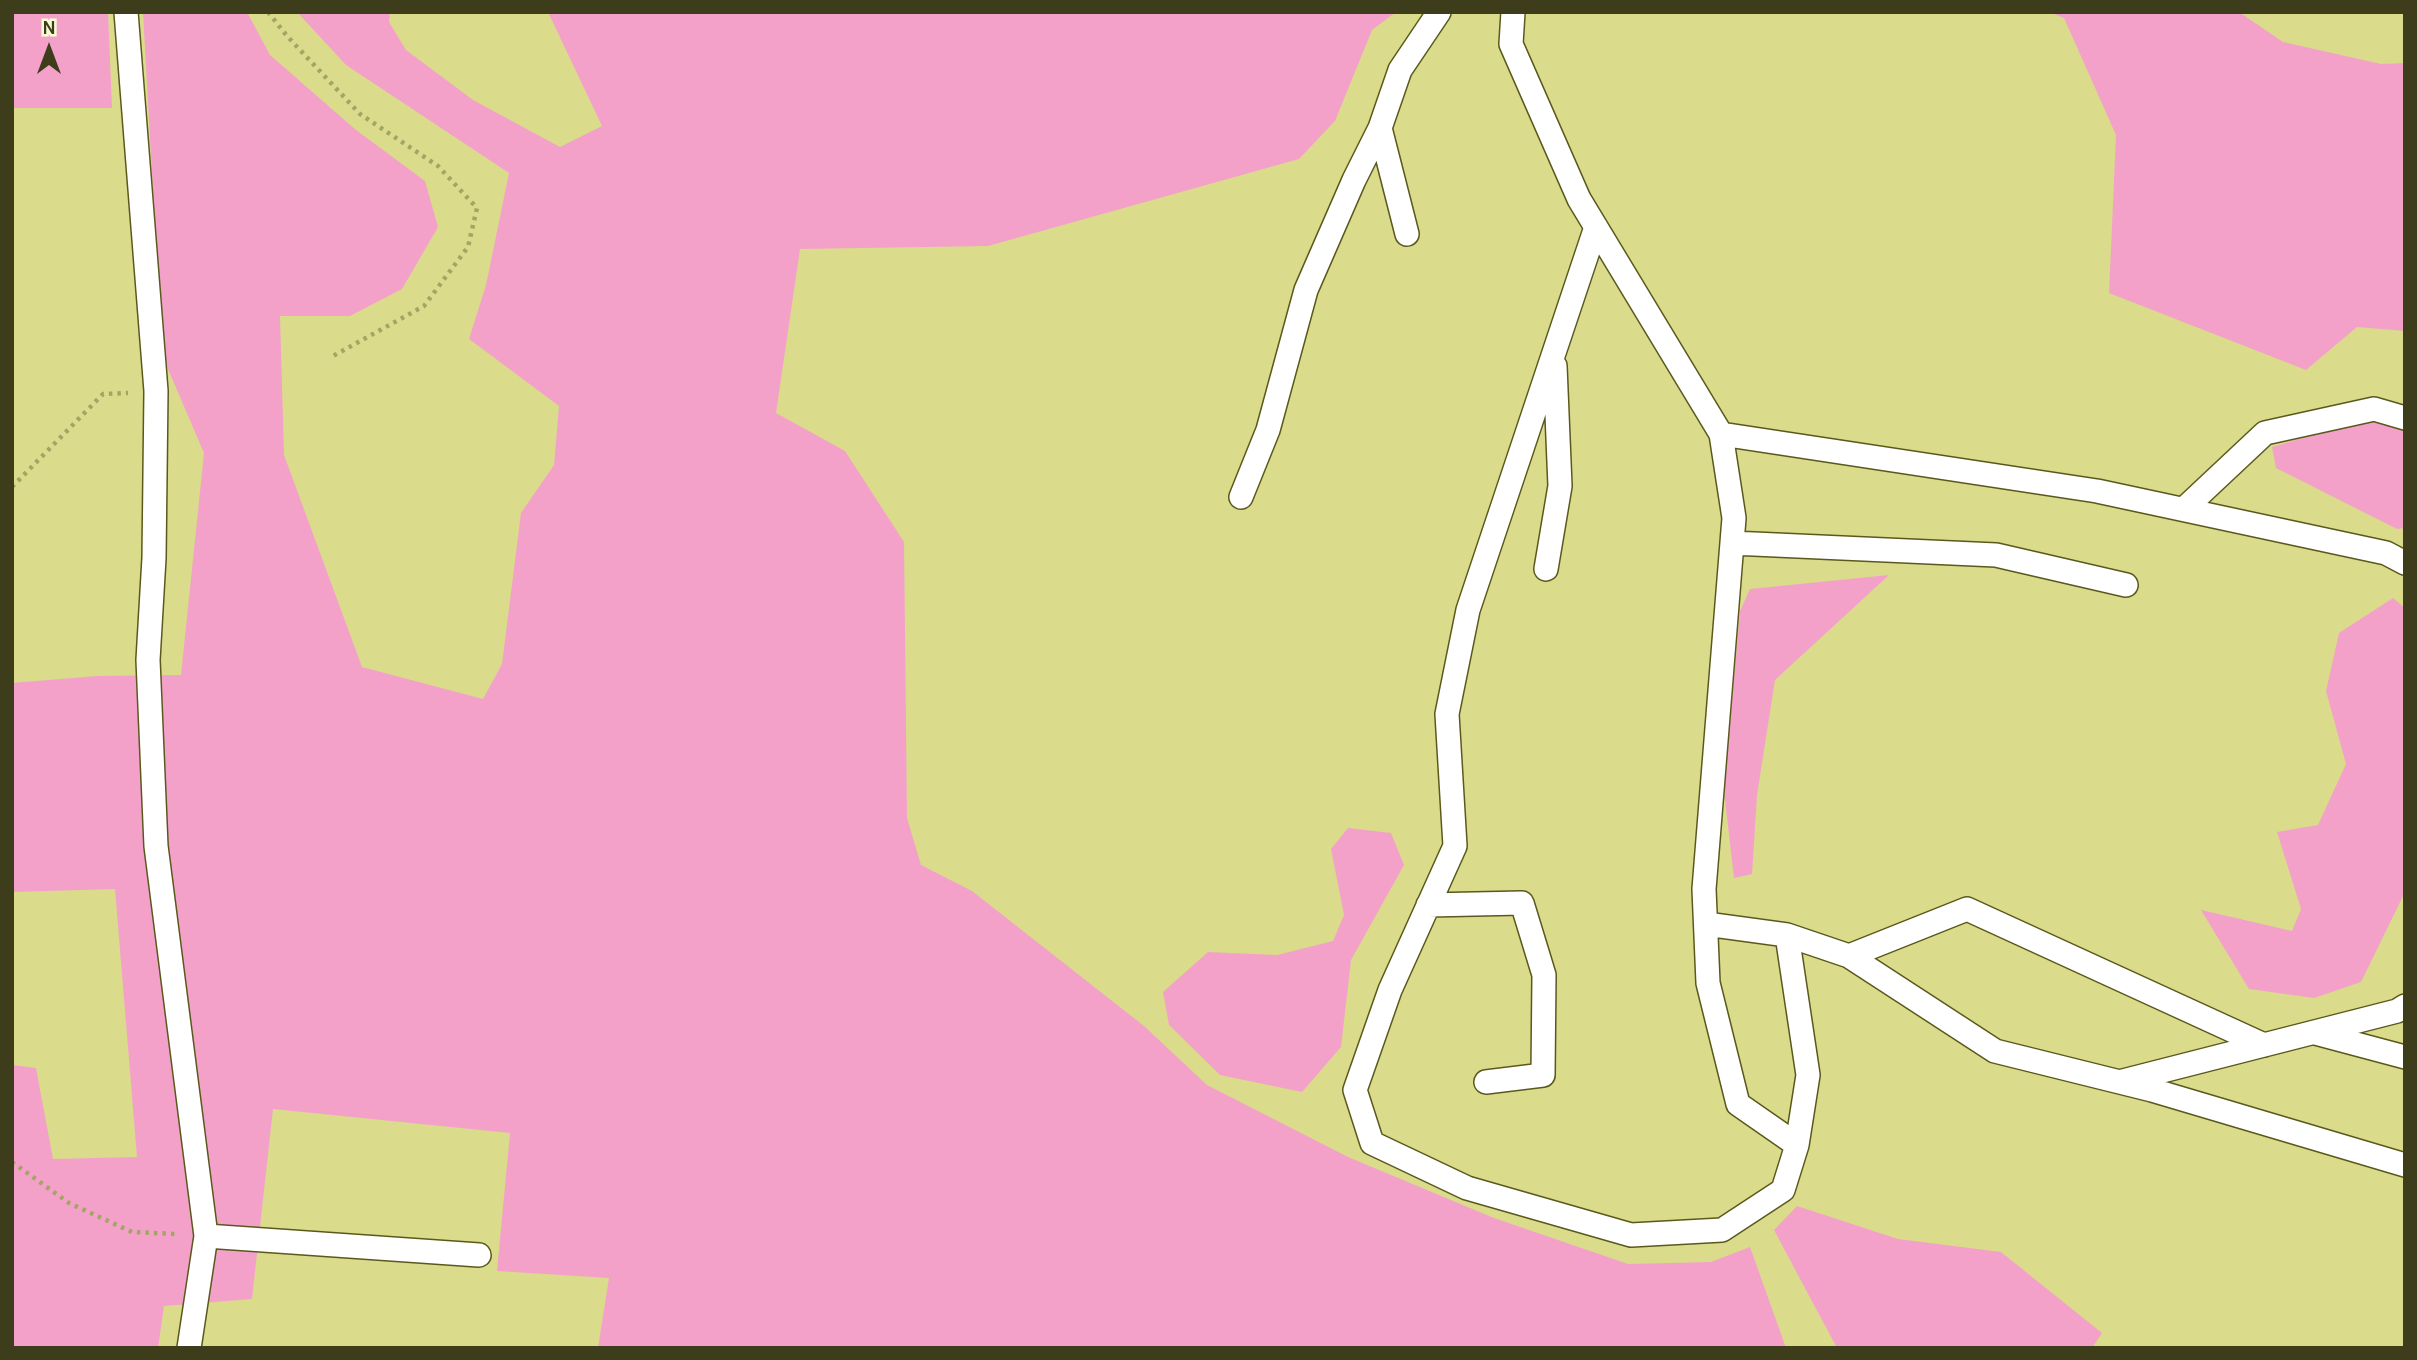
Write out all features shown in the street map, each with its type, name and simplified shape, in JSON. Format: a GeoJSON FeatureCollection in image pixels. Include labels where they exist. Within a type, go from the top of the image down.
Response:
{"type":"FeatureCollection","features":[{"type":"Feature","properties":{"kind":"lane"},"geometry":{"type":"LineString","coordinates":[[126,12],[156,391],[154,558],[148,660],[156,846],[206,1236],[189,1348]]}},
{"type":"Feature","properties":{"kind":"lane"},"geometry":{"type":"LineString","coordinates":[[1241,497],[1268,430],[1306,290],[1380,128],[1400,70],[1439,12]]}},
{"type":"Feature","properties":{"kind":"lane"},"geometry":{"type":"LineString","coordinates":[[1513,12],[1511,44],[1579,199],[1721,435],[1734,518],[1704,889],[1708,984],[1738,1104],[1797,1145]]}},
{"type":"Feature","properties":{"kind":"lane"},"geometry":{"type":"LineString","coordinates":[[1380,128],[1407,234]]}},
{"type":"Feature","properties":{"kind":"lane"},"geometry":{"type":"LineString","coordinates":[[1596,227],[1468,610],[1447,714],[1455,846],[1390,990],[1356,1090],[1372,1143],[1467,1188],[1631,1235],[1722,1230],[1783,1190],[1797,1145],[1808,1075],[1787,935]]}},
{"type":"Feature","properties":{"kind":"lane"},"geometry":{"type":"LineString","coordinates":[[1546,569],[1560,486],[1554,353]]}},
{"type":"Feature","properties":{"kind":"lane"},"geometry":{"type":"LineString","coordinates":[[2184,509],[2265,433],[2374,409],[2405,418]]}},
{"type":"Feature","properties":{"kind":"lane"},"geometry":{"type":"LineString","coordinates":[[1721,435],[2097,491],[2386,554],[2405,563]]}},
{"type":"Feature","properties":{"kind":"lane"},"geometry":{"type":"LineString","coordinates":[[1732,543],[1996,555],[2126,585]]}},
{"type":"Feature","properties":{"kind":"lane"},"geometry":{"type":"LineString","coordinates":[[1428,905],[1522,903],[1544,975],[1543,1075],[1486,1082]]}},
{"type":"Feature","properties":{"kind":"lane"},"geometry":{"type":"LineString","coordinates":[[1849,956],[1968,909],[2264,1045]]}},
{"type":"Feature","properties":{"kind":"lane"},"geometry":{"type":"LineString","coordinates":[[1706,924],[1787,935],[1849,956],[1995,1051],[2120,1082],[2405,1166]]}},
{"type":"Feature","properties":{"kind":"lane"},"geometry":{"type":"LineString","coordinates":[[2120,1082],[2397,1011],[2405,1006]]}},
{"type":"Feature","properties":{"kind":"lane"},"geometry":{"type":"LineString","coordinates":[[2312,1032],[2405,1057]]}},
{"type":"Feature","properties":{"kind":"lane"},"geometry":{"type":"LineString","coordinates":[[206,1236],[479,1255]]}},
{"type":"Feature","properties":{"kind":"path"},"geometry":{"type":"LineString","coordinates":[[268,12],[360,114],[438,166],[477,208],[468,247],[424,306],[332,356]]}},
{"type":"Feature","properties":{"kind":"path"},"geometry":{"type":"LineString","coordinates":[[12,487],[103,394],[156,391]]}},
{"type":"Feature","properties":{"kind":"path"},"geometry":{"type":"LineString","coordinates":[[12,1162],[69,1203],[132,1231],[206,1236]]}},
{"type":"Feature","properties":{"kind":"shaded area"},"geometry":{"type":"Polygon","coordinates":[[[12,12],[108,12],[112,108],[12,108],[12,12]]]}},
{"type":"Feature","properties":{"kind":"shaded area"},"geometry":{"type":"Polygon","coordinates":[[[143,12],[247,12],[270,55],[356,130],[425,181],[438,227],[402,289],[350,316],[280,316],[284,455],[362,667],[483,699],[502,664],[521,513],[554,465],[559,406],[469,339],[486,285],[509,173],[346,65],[297,12],[390,12],[389,22],[406,50],[473,100],[560,147],[602,126],[548,12],[1396,12],[1372,30],[1335,121],[1299,159],[988,246],[800,249],[776,413],[845,451],[904,542],[907,818],[921,865],[972,891],[1144,1026],[1207,1085],[1348,1157],[1494,1218],[1628,1264],[1711,1262],[1750,1247],[1786,1348],[598,1348],[609,1278],[497,1271],[510,1133],[273,1109],[252,1299],[164,1306],[158,1348],[12,1348],[12,1065],[36,1068],[53,1159],[137,1157],[115,889],[12,892],[12,683],[97,676],[181,675],[204,453],[162,355],[143,12]]]}},
{"type":"Feature","properties":{"kind":"shaded area"},"geometry":{"type":"Polygon","coordinates":[[[2049,12],[2239,12],[2283,42],[2381,64],[2405,63],[2405,331],[2357,327],[2306,370],[2109,293],[2116,135],[2064,18],[2049,12]]]}},
{"type":"Feature","properties":{"kind":"shaded area"},"geometry":{"type":"Polygon","coordinates":[[[2370,418],[2405,430],[2405,528],[2397,529],[2276,468],[2272,447],[2370,418]]]}},
{"type":"Feature","properties":{"kind":"shaded area"},"geometry":{"type":"Polygon","coordinates":[[[1889,575],[1775,680],[1757,795],[1752,874],[1734,878],[1724,791],[1740,611],[1750,589],[1889,575]]]}},
{"type":"Feature","properties":{"kind":"shaded area"},"geometry":{"type":"Polygon","coordinates":[[[2393,598],[2405,608],[2405,892],[2361,982],[2314,998],[2249,989],[2201,910],[2292,931],[2301,909],[2277,832],[2318,825],[2346,764],[2326,691],[2339,633],[2393,598]]]}},
{"type":"Feature","properties":{"kind":"shaded area"},"geometry":{"type":"Polygon","coordinates":[[[1348,828],[1391,833],[1404,865],[1351,960],[1341,1047],[1302,1092],[1220,1075],[1169,1025],[1163,992],[1208,952],[1277,955],[1333,941],[1344,915],[1331,849],[1348,828]]]}},
{"type":"Feature","properties":{"kind":"shaded area"},"geometry":{"type":"Polygon","coordinates":[[[1797,1206],[1898,1239],[2001,1252],[2102,1333],[2092,1348],[1837,1348],[1774,1230],[1797,1206]]]}}]}
